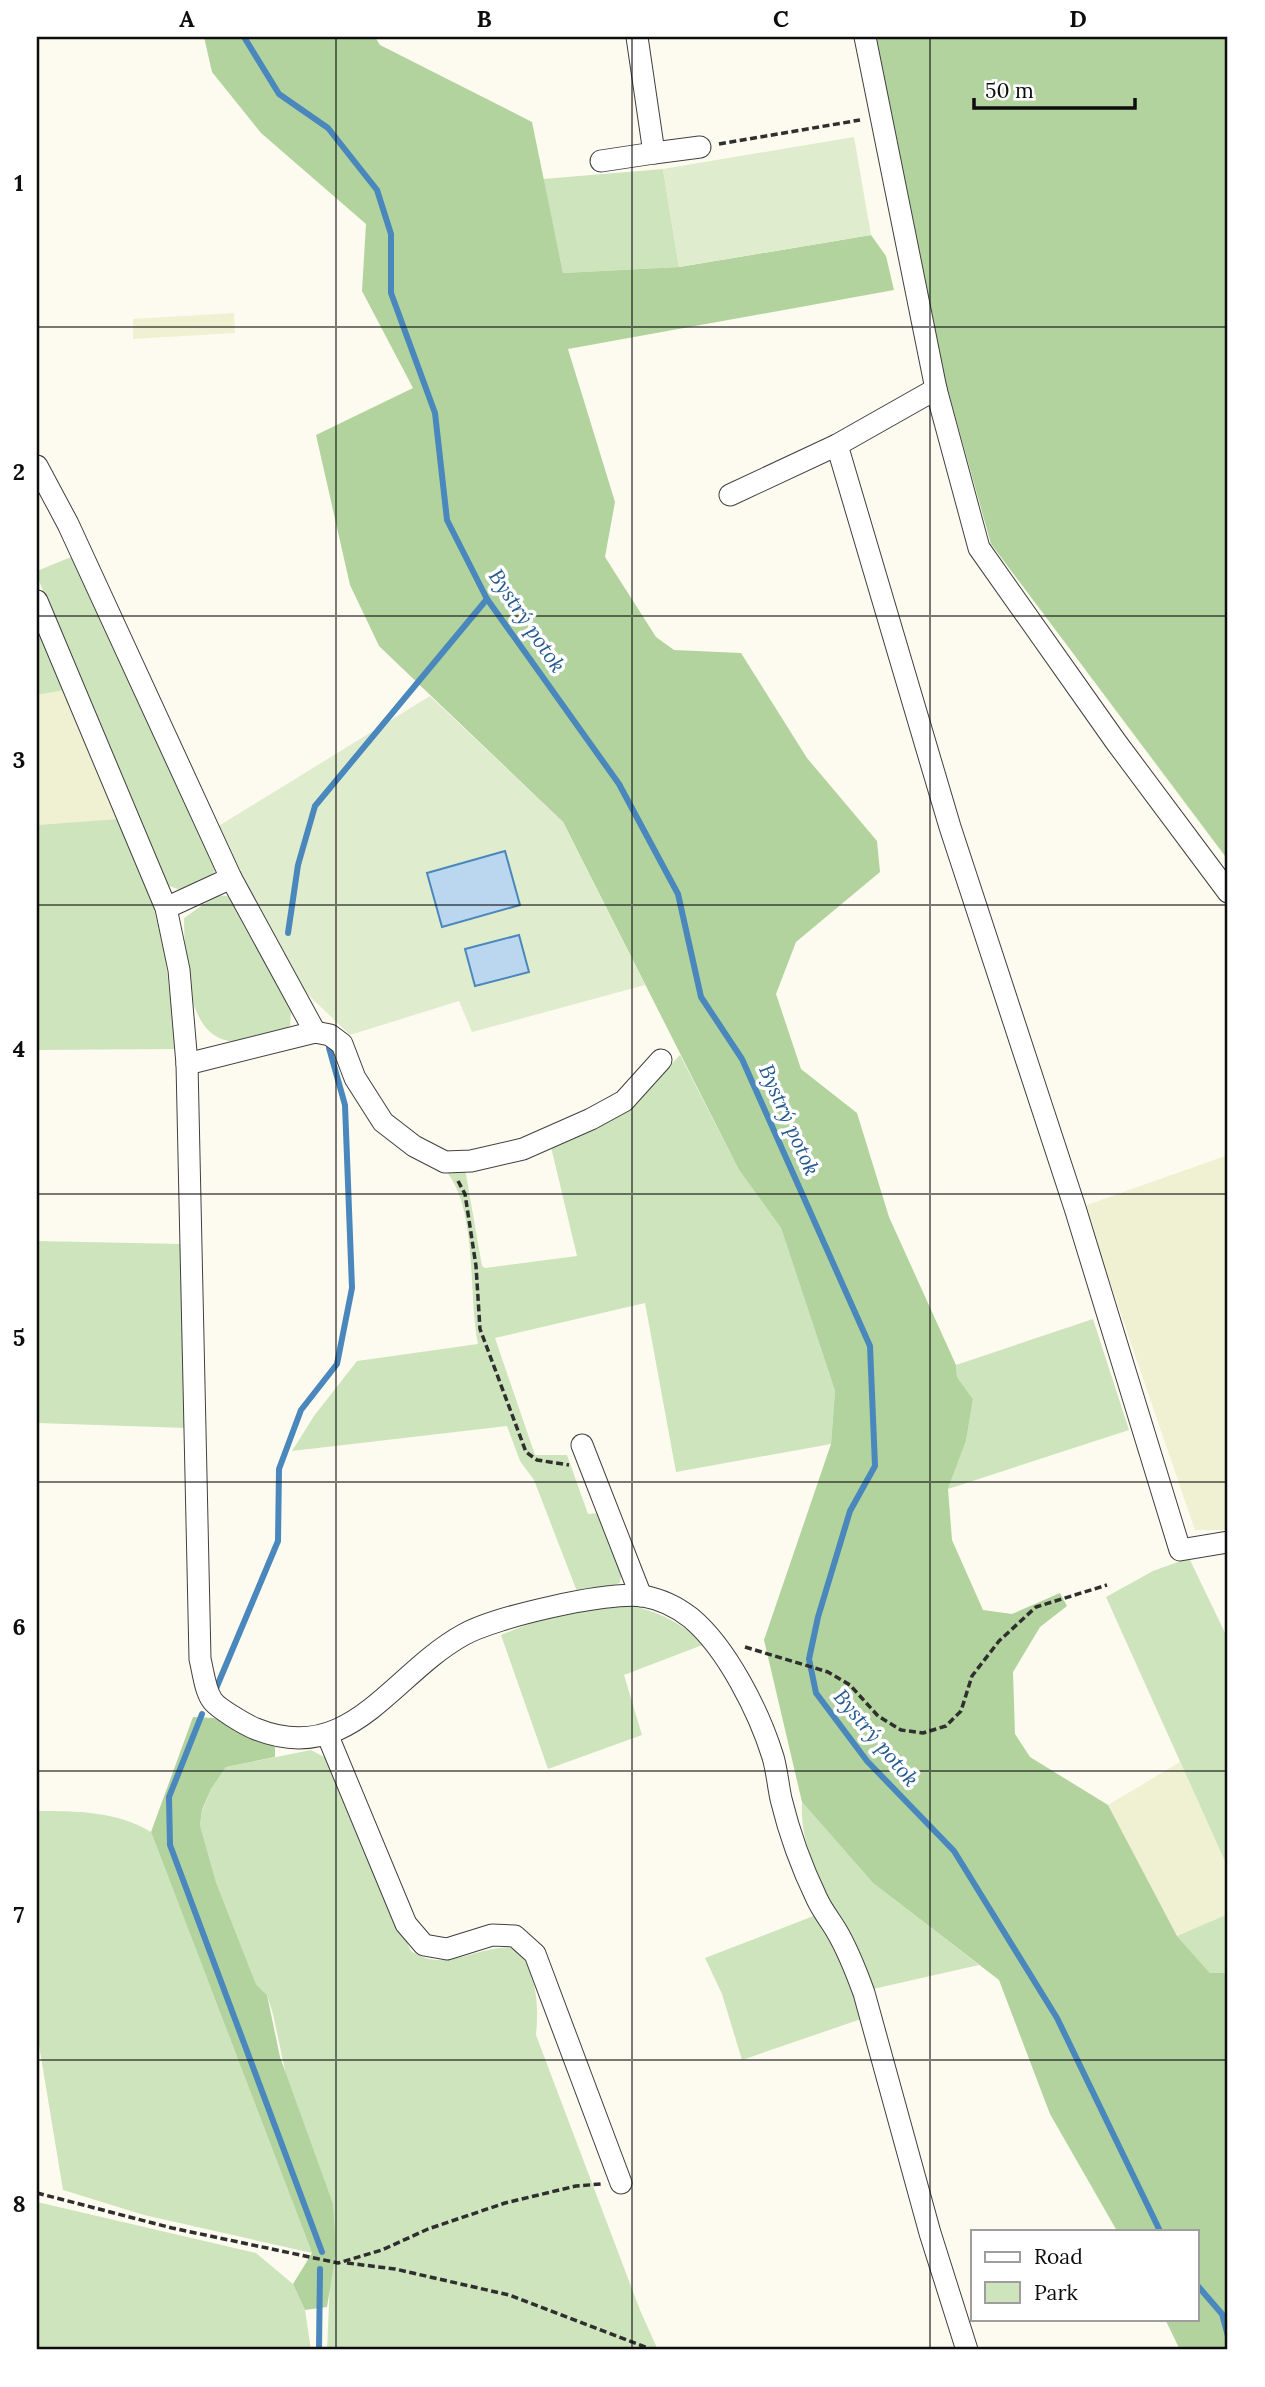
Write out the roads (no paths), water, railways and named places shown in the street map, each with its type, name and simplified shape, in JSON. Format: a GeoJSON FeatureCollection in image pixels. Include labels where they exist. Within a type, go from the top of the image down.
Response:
{"type":"FeatureCollection","features":[{"type":"Feature","properties":{"kind":"street"},"geometry":{"type":"LineString","coordinates":[[637,37],[654,153]]}},
{"type":"Feature","properties":{"kind":"street"},"geometry":{"type":"LineString","coordinates":[[865,37],[936,389],[979,548],[1116,742],[1228,892]]}},
{"type":"Feature","properties":{"kind":"street"},"geometry":{"type":"LineString","coordinates":[[601,161],[700,147]]}},
{"type":"Feature","properties":{"kind":"street"},"geometry":{"type":"LineString","coordinates":[[730,495],[837,445],[936,389]]}},
{"type":"Feature","properties":{"kind":"street"},"geometry":{"type":"LineString","coordinates":[[837,445],[950,827],[1074,1208],[1180,1550],[1228,1542]]}},
{"type":"Feature","properties":{"kind":"street"},"geometry":{"type":"LineString","coordinates":[[37,466],[74,537],[232,878],[315,1032]]}},
{"type":"Feature","properties":{"kind":"street"},"geometry":{"type":"LineString","coordinates":[[37,601],[166,908],[179,970],[187,1064],[200,1659],[212,1700],[248,1726],[278,1738],[300,1740],[327,1734],[363,1716],[444,1646],[488,1623],[602,1599],[641,1596],[665,1602],[689,1616],[710,1635],[724,1655],[760,1726],[773,1757],[782,1801],[817,1899],[850,1956],[864,1993],[930,2233],[967,2350]]}},
{"type":"Feature","properties":{"kind":"street"},"geometry":{"type":"LineString","coordinates":[[166,908],[232,878]]}},
{"type":"Feature","properties":{"kind":"street"},"geometry":{"type":"LineString","coordinates":[[187,1064],[315,1032],[330,1035],[342,1044],[360,1087],[383,1122],[414,1146],[445,1162],[471,1161],[523,1149],[591,1119],[624,1101],[661,1059]]}},
{"type":"Feature","properties":{"kind":"street"},"geometry":{"type":"LineString","coordinates":[[582,1445],[641,1596]]}},
{"type":"Feature","properties":{"kind":"street"},"geometry":{"type":"LineString","coordinates":[[327,1734],[406,1924],[424,1945],[447,1949],[492,1935],[515,1936],[535,1954],[621,2182]]}},
{"type":"Feature","properties":{"kind":"water"},"geometry":{"type":"Polygon","coordinates":[[[505,851],[520,905],[442,927],[427,873],[505,851]]]}},
{"type":"Feature","properties":{"kind":"water"},"geometry":{"type":"Polygon","coordinates":[[[519,935],[529,972],[475,986],[465,949],[519,935]]]}},
{"type":"Feature","properties":{"kind":"waterway","name":"Bystrý potok"},"geometry":{"type":"LineString","coordinates":[[244,37],[279,94],[328,128],[377,190],[391,234],[391,293],[435,413],[447,520],[487,599],[619,784],[678,894],[701,997],[742,1059],[870,1346],[875,1466],[850,1511],[818,1617],[809,1659],[816,1693],[867,1761],[954,1851],[1057,2018],[1160,2230]]}},
{"type":"Feature","properties":{"kind":"waterway"},"geometry":{"type":"LineString","coordinates":[[288,933],[298,865],[315,806],[487,599]]}},
{"type":"Feature","properties":{"kind":"waterway"},"geometry":{"type":"LineString","coordinates":[[215,1691],[278,1541],[279,1469],[301,1410],[337,1364],[352,1288],[345,1105],[329,1048]]}},
{"type":"Feature","properties":{"kind":"waterway"},"geometry":{"type":"LineString","coordinates":[[202,1714],[169,1797],[170,1845],[322,2252]]}},
{"type":"Feature","properties":{"kind":"waterway"},"geometry":{"type":"LineString","coordinates":[[319,2350],[320,2269]]}},
{"type":"Feature","properties":{"kind":"waterway","name":"Bystrý potok"},"geometry":{"type":"LineString","coordinates":[[1198,2286],[1222,2314],[1228,2336]]}}]}
